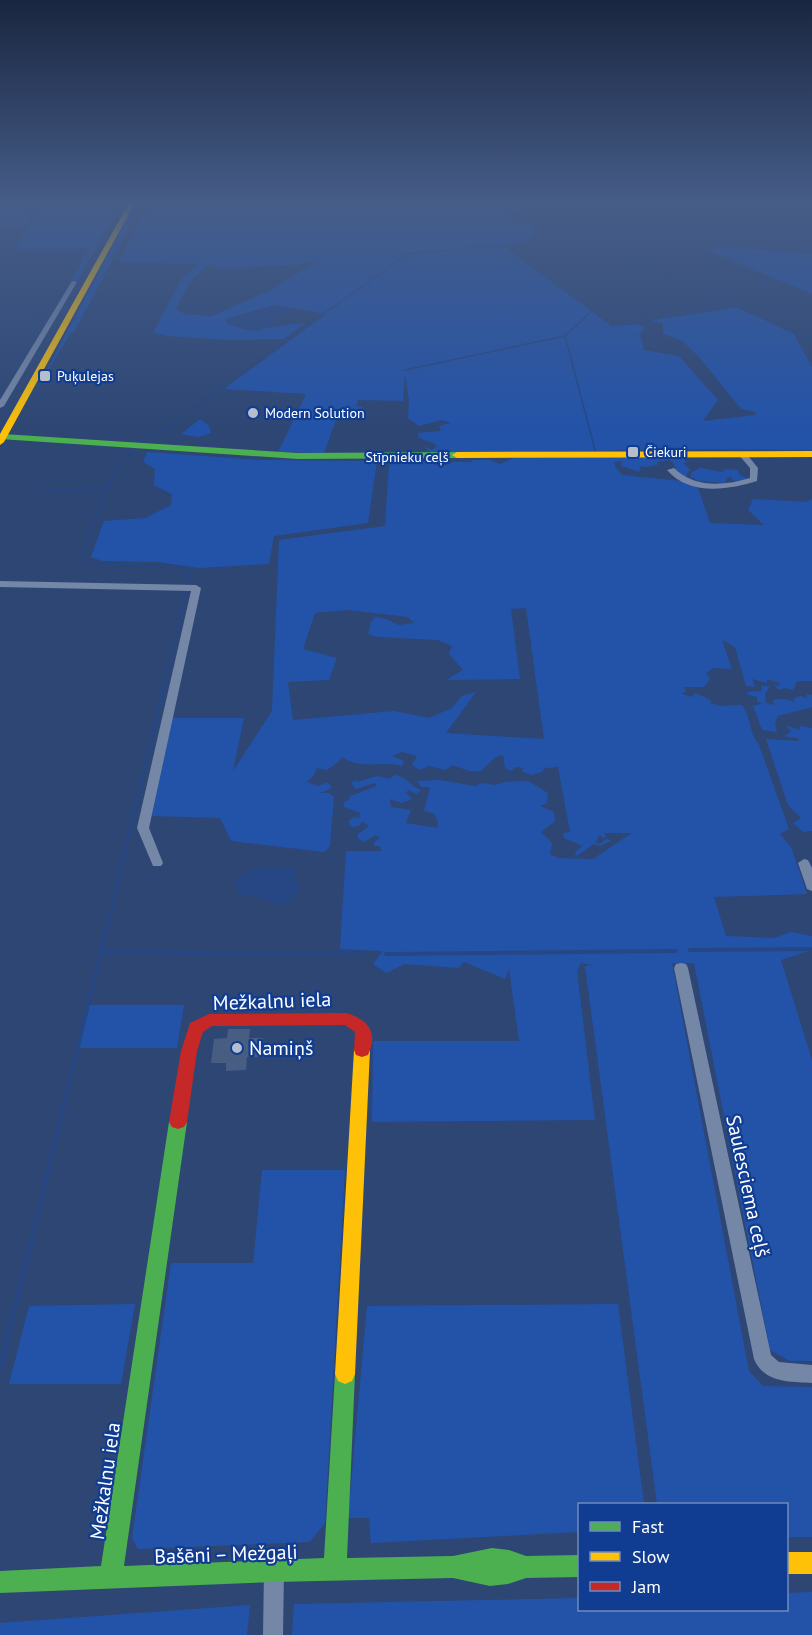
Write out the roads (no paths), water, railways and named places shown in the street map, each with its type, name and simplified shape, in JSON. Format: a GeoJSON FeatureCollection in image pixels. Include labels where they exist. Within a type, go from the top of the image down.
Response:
{"type":"FeatureCollection","features":[{"type":"Feature","properties":{"kind":"main road"},"geometry":{"type":"LineString","coordinates":[[1,438],[91,277]]}},
{"type":"Feature","properties":{"kind":"main road","name":"Stīpnieku ceļš"},"geometry":{"type":"LineString","coordinates":[[1,438],[298,456],[812,454]]}},
{"type":"Feature","properties":{"kind":"main road","name":"Mežkalnu iela"},"geometry":{"type":"LineString","coordinates":[[111,1578],[148,1306],[189,1051],[196,1028],[209,1020],[346,1019],[358,1024],[363,1030],[335,1570]]}},
{"type":"Feature","properties":{"kind":"main road"},"geometry":{"type":"LineString","coordinates":[[788,1563],[812,1563]]}},
{"type":"Feature","properties":{"kind":"main road","name":"Bašēni – Mežgaļi"},"geometry":{"type":"LineString","coordinates":[[0,1582],[274,1571],[453,1567],[472,1574],[494,1576],[510,1574],[526,1567],[578,1566]]}},
{"type":"Feature","properties":{"kind":"street"},"geometry":{"type":"LineString","coordinates":[[0,406],[74,282]]}},
{"type":"Feature","properties":{"kind":"street"},"geometry":{"type":"LineString","coordinates":[[671,470],[679,479],[707,485],[744,483],[754,479],[754,468],[742,454]]}},
{"type":"Feature","properties":{"kind":"street"},"geometry":{"type":"LineString","coordinates":[[0,584],[196,588],[143,828],[157,863]]}},
{"type":"Feature","properties":{"kind":"street"},"geometry":{"type":"LineString","coordinates":[[804,863],[812,886]]}},
{"type":"Feature","properties":{"kind":"street","name":"Saulesciema ceļš"},"geometry":{"type":"LineString","coordinates":[[681,968],[763,1359],[768,1368],[784,1373],[812,1374]]}},
{"type":"Feature","properties":{"kind":"street"},"geometry":{"type":"LineString","coordinates":[[273,1635],[274,1571]]}},
{"type":"Feature","properties":{"kind":"waterway"},"geometry":{"type":"LineString","coordinates":[[152,438],[375,277]]}},
{"type":"Feature","properties":{"kind":"waterway"},"geometry":{"type":"LineString","coordinates":[[549,277],[612,326],[738,306]]}},
{"type":"Feature","properties":{"kind":"waterway"},"geometry":{"type":"LineString","coordinates":[[671,277],[738,306]]}},
{"type":"Feature","properties":{"kind":"waterway"},"geometry":{"type":"LineString","coordinates":[[718,296],[771,283],[758,277]]}},
{"type":"Feature","properties":{"kind":"waterway"},"geometry":{"type":"LineString","coordinates":[[37,324],[55,296]]}},
{"type":"Feature","properties":{"kind":"waterway"},"geometry":{"type":"LineString","coordinates":[[738,306],[812,338]]}},
{"type":"Feature","properties":{"kind":"waterway"},"geometry":{"type":"LineString","coordinates":[[565,336],[591,312]]}},
{"type":"Feature","properties":{"kind":"waterway"},"geometry":{"type":"LineString","coordinates":[[0,362],[16,361],[35,329]]}},
{"type":"Feature","properties":{"kind":"waterway"},"geometry":{"type":"LineString","coordinates":[[405,370],[565,336]]}},
{"type":"Feature","properties":{"kind":"waterway"},"geometry":{"type":"LineString","coordinates":[[565,336],[595,450]]}},
{"type":"Feature","properties":{"kind":"waterway"},"geometry":{"type":"LineString","coordinates":[[109,482],[118,466],[134,451]]}},
{"type":"Feature","properties":{"kind":"waterway"},"geometry":{"type":"LineString","coordinates":[[107,489],[110,481]]}},
{"type":"Feature","properties":{"kind":"waterway"},"geometry":{"type":"LineString","coordinates":[[38,491],[107,489]]}},
{"type":"Feature","properties":{"kind":"waterway"},"geometry":{"type":"LineString","coordinates":[[107,489],[83,553],[86,560],[98,564],[181,567],[191,575],[188,582]]}},
{"type":"Feature","properties":{"kind":"waterway"},"geometry":{"type":"LineString","coordinates":[[165,679],[187,588]]}},
{"type":"Feature","properties":{"kind":"waterway"},"geometry":{"type":"LineString","coordinates":[[107,928],[166,678]]}},
{"type":"Feature","properties":{"kind":"waterway"},"geometry":{"type":"LineString","coordinates":[[31,1241],[107,926]]}},
{"type":"Feature","properties":{"kind":"waterway"},"geometry":{"type":"LineString","coordinates":[[690,950],[812,949]]}},
{"type":"Feature","properties":{"kind":"waterway"},"geometry":{"type":"LineString","coordinates":[[386,954],[676,951]]}},
{"type":"Feature","properties":{"kind":"waterway"},"geometry":{"type":"LineString","coordinates":[[101,952],[364,954]]}},
{"type":"Feature","properties":{"kind":"waterway"},"geometry":{"type":"LineString","coordinates":[[0,1369],[32,1239]]}},
{"type":"Feature","properties":{"kind":"place","name":"Puķulejas"},"geometry":{"type":"Point","coordinates":[45,376]}},
{"type":"Feature","properties":{"kind":"place","name":"Modern Solution"},"geometry":{"type":"Point","coordinates":[253,413]}},
{"type":"Feature","properties":{"kind":"place","name":"Čiekuri"},"geometry":{"type":"Point","coordinates":[633,452]}},
{"type":"Feature","properties":{"kind":"place","name":"Namiņš"},"geometry":{"type":"Point","coordinates":[237,1048]}}]}
